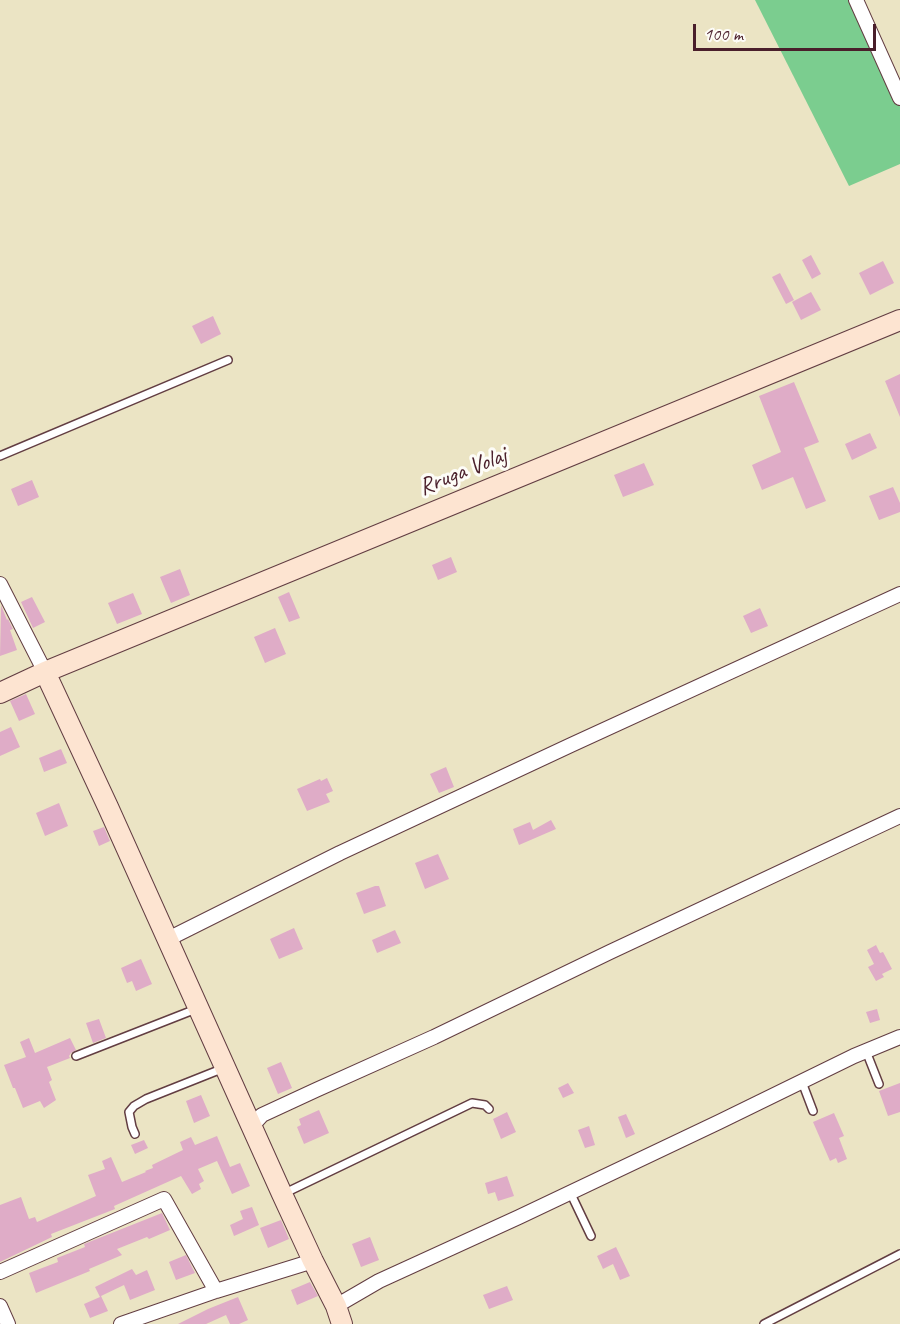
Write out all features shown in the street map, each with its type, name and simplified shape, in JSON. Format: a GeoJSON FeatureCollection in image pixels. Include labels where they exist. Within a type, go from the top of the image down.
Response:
{"type":"FeatureCollection","features":[{"type":"Feature","properties":{"kind":"street"},"geometry":{"type":"LineString","coordinates":[[856,0],[900,98]]}},
{"type":"Feature","properties":{"kind":"street","name":"Rruga Volaj"},"geometry":{"type":"LineString","coordinates":[[0,693],[45,672],[900,320]]}},
{"type":"Feature","properties":{"kind":"street"},"geometry":{"type":"LineString","coordinates":[[0,584],[45,672],[108,807],[282,1194],[339,1315],[379,1281],[866,1051],[900,1038]]}},
{"type":"Feature","properties":{"kind":"street"},"geometry":{"type":"LineString","coordinates":[[168,939],[340,853],[900,594]]}},
{"type":"Feature","properties":{"kind":"street"},"geometry":{"type":"LineString","coordinates":[[252,1126],[262,1115],[434,1037],[900,816]]}},
{"type":"Feature","properties":{"kind":"street"},"geometry":{"type":"LineString","coordinates":[[0,1272],[164,1199],[216,1291]]}},
{"type":"Feature","properties":{"kind":"street"},"geometry":{"type":"LineString","coordinates":[[121,1324],[313,1261]]}},
{"type":"Feature","properties":{"kind":"street"},"geometry":{"type":"LineString","coordinates":[[0,1306],[8,1324]]}},
{"type":"Feature","properties":{"kind":"lane"},"geometry":{"type":"LineString","coordinates":[[0,456],[228,360]]}},
{"type":"Feature","properties":{"kind":"lane"},"geometry":{"type":"LineString","coordinates":[[76,1056],[198,1009]]}},
{"type":"Feature","properties":{"kind":"lane"},"geometry":{"type":"LineString","coordinates":[[866,1051],[879,1084]]}},
{"type":"Feature","properties":{"kind":"lane"},"geometry":{"type":"LineString","coordinates":[[135,1134],[129,1112],[134,1106],[226,1067]]}},
{"type":"Feature","properties":{"kind":"lane"},"geometry":{"type":"LineString","coordinates":[[802,1082],[813,1111]]}},
{"type":"Feature","properties":{"kind":"lane"},"geometry":{"type":"LineString","coordinates":[[282,1194],[472,1103],[489,1108]]}},
{"type":"Feature","properties":{"kind":"lane"},"geometry":{"type":"LineString","coordinates":[[570,1192],[591,1236]]}},
{"type":"Feature","properties":{"kind":"lane"},"geometry":{"type":"LineString","coordinates":[[765,1324],[900,1254]]}},
{"type":"Feature","properties":{"kind":"green space"},"geometry":{"type":"Polygon","coordinates":[[[755,0],[853,0],[900,105],[900,164],[849,186],[755,0]]]}},
{"type":"Feature","properties":{"kind":"building"},"geometry":{"type":"Polygon","coordinates":[[[811,255],[821,274],[812,279],[802,260],[811,255]]]}},
{"type":"Feature","properties":{"kind":"building"},"geometry":{"type":"Polygon","coordinates":[[[883,261],[894,283],[870,295],[859,273],[883,261]]]}},
{"type":"Feature","properties":{"kind":"building"},"geometry":{"type":"Polygon","coordinates":[[[780,273],[794,300],[786,304],[772,277],[780,273]]]}},
{"type":"Feature","properties":{"kind":"building"},"geometry":{"type":"Polygon","coordinates":[[[811,292],[821,310],[801,320],[792,302],[811,292]]]}},
{"type":"Feature","properties":{"kind":"building"},"geometry":{"type":"Polygon","coordinates":[[[213,316],[221,334],[201,344],[192,326],[213,316]]]}},
{"type":"Feature","properties":{"kind":"building"},"geometry":{"type":"Polygon","coordinates":[[[900,374],[900,417],[885,381],[900,374]]]}},
{"type":"Feature","properties":{"kind":"building"},"geometry":{"type":"Polygon","coordinates":[[[794,382],[819,442],[804,448],[826,501],[806,509],[793,477],[762,490],[752,465],[781,452],[759,396],[794,382]]]}},
{"type":"Feature","properties":{"kind":"building"},"geometry":{"type":"Polygon","coordinates":[[[870,433],[877,448],[852,460],[845,444],[870,433]]]}},
{"type":"Feature","properties":{"kind":"building"},"geometry":{"type":"Polygon","coordinates":[[[644,463],[654,485],[623,497],[614,475],[644,463]]]}},
{"type":"Feature","properties":{"kind":"building"},"geometry":{"type":"Polygon","coordinates":[[[32,480],[39,497],[18,506],[11,489],[32,480]]]}},
{"type":"Feature","properties":{"kind":"building"},"geometry":{"type":"Polygon","coordinates":[[[893,487],[900,503],[900,512],[879,520],[869,496],[893,487]]]}},
{"type":"Feature","properties":{"kind":"building"},"geometry":{"type":"Polygon","coordinates":[[[451,557],[457,572],[438,580],[432,565],[451,557]]]}},
{"type":"Feature","properties":{"kind":"building"},"geometry":{"type":"Polygon","coordinates":[[[180,569],[190,595],[171,603],[160,577],[180,569]]]}},
{"type":"Feature","properties":{"kind":"building"},"geometry":{"type":"Polygon","coordinates":[[[289,592],[300,618],[289,622],[278,597],[289,592]]]}},
{"type":"Feature","properties":{"kind":"building"},"geometry":{"type":"Polygon","coordinates":[[[133,593],[142,614],[117,624],[108,603],[133,593]]]}},
{"type":"Feature","properties":{"kind":"building"},"geometry":{"type":"Polygon","coordinates":[[[32,597],[45,622],[33,628],[21,602],[32,597]]]}},
{"type":"Feature","properties":{"kind":"building"},"geometry":{"type":"Polygon","coordinates":[[[1,605],[13,629],[10,630],[17,650],[0,656],[1,605]]]}},
{"type":"Feature","properties":{"kind":"building"},"geometry":{"type":"Polygon","coordinates":[[[760,608],[768,626],[751,633],[743,616],[760,608]]]}},
{"type":"Feature","properties":{"kind":"building"},"geometry":{"type":"Polygon","coordinates":[[[275,628],[286,654],[265,663],[254,637],[275,628]]]}},
{"type":"Feature","properties":{"kind":"building"},"geometry":{"type":"Polygon","coordinates":[[[26,694],[35,714],[19,721],[10,701],[26,694]]]}},
{"type":"Feature","properties":{"kind":"building"},"geometry":{"type":"Polygon","coordinates":[[[11,727],[20,747],[0,756],[0,732],[11,727]]]}},
{"type":"Feature","properties":{"kind":"building"},"geometry":{"type":"Polygon","coordinates":[[[61,749],[67,763],[44,772],[39,758],[61,749]]]}},
{"type":"Feature","properties":{"kind":"building"},"geometry":{"type":"Polygon","coordinates":[[[446,767],[454,787],[439,793],[430,774],[446,767]]]}},
{"type":"Feature","properties":{"kind":"building"},"geometry":{"type":"Polygon","coordinates":[[[327,778],[333,791],[326,794],[330,802],[307,811],[297,789],[327,778]]]}},
{"type":"Feature","properties":{"kind":"building"},"geometry":{"type":"Polygon","coordinates":[[[59,803],[68,826],[45,836],[36,813],[59,803]]]}},
{"type":"Feature","properties":{"kind":"building"},"geometry":{"type":"Polygon","coordinates":[[[551,820],[556,829],[519,845],[513,829],[530,822],[533,830],[551,820]]]}},
{"type":"Feature","properties":{"kind":"building"},"geometry":{"type":"Polygon","coordinates":[[[104,827],[110,841],[99,846],[93,831],[104,827]]]}},
{"type":"Feature","properties":{"kind":"building"},"geometry":{"type":"Polygon","coordinates":[[[438,854],[449,879],[425,889],[415,863],[438,854]]]}},
{"type":"Feature","properties":{"kind":"building"},"geometry":{"type":"Polygon","coordinates":[[[379,886],[386,906],[364,914],[356,893],[379,886]]]}},
{"type":"Feature","properties":{"kind":"building"},"geometry":{"type":"Polygon","coordinates":[[[294,928],[303,949],[279,959],[270,939],[294,928]]]}},
{"type":"Feature","properties":{"kind":"building"},"geometry":{"type":"Polygon","coordinates":[[[395,930],[401,943],[377,953],[372,940],[395,930]]]}},
{"type":"Feature","properties":{"kind":"building"},"geometry":{"type":"Polygon","coordinates":[[[876,945],[880,953],[883,952],[892,969],[882,974],[884,977],[876,981],[868,967],[874,964],[867,950],[876,945]]]}},
{"type":"Feature","properties":{"kind":"building"},"geometry":{"type":"Polygon","coordinates":[[[141,959],[152,984],[136,991],[132,981],[127,983],[121,968],[141,959]]]}},
{"type":"Feature","properties":{"kind":"building"},"geometry":{"type":"Polygon","coordinates":[[[877,1009],[880,1020],[870,1023],[866,1012],[877,1009]]]}},
{"type":"Feature","properties":{"kind":"building"},"geometry":{"type":"Polygon","coordinates":[[[99,1019],[106,1038],[93,1043],[86,1023],[99,1019]]]}},
{"type":"Feature","properties":{"kind":"building"},"geometry":{"type":"Polygon","coordinates":[[[29,1038],[35,1053],[70,1038],[76,1050],[71,1053],[70,1058],[47,1067],[52,1080],[49,1082],[56,1100],[44,1108],[40,1101],[23,1108],[4,1065],[26,1057],[20,1042],[29,1038]]]}},
{"type":"Feature","properties":{"kind":"building"},"geometry":{"type":"Polygon","coordinates":[[[281,1062],[292,1088],[278,1094],[267,1068],[281,1062]]]}},
{"type":"Feature","properties":{"kind":"building"},"geometry":{"type":"Polygon","coordinates":[[[568,1083],[574,1093],[563,1098],[558,1088],[568,1083]]]}},
{"type":"Feature","properties":{"kind":"building"},"geometry":{"type":"Polygon","coordinates":[[[900,1083],[900,1112],[888,1116],[879,1091],[900,1083]]]}},
{"type":"Feature","properties":{"kind":"building"},"geometry":{"type":"Polygon","coordinates":[[[201,1095],[210,1116],[194,1123],[186,1101],[201,1095]]]}},
{"type":"Feature","properties":{"kind":"building"},"geometry":{"type":"Polygon","coordinates":[[[319,1110],[329,1133],[304,1144],[297,1127],[301,1125],[299,1119],[319,1110]]]}},
{"type":"Feature","properties":{"kind":"building"},"geometry":{"type":"Polygon","coordinates":[[[507,1112],[516,1132],[501,1139],[493,1119],[507,1112]]]}},
{"type":"Feature","properties":{"kind":"building"},"geometry":{"type":"Polygon","coordinates":[[[834,1113],[844,1136],[839,1138],[847,1159],[838,1163],[836,1158],[830,1161],[813,1122],[834,1113]]]}},
{"type":"Feature","properties":{"kind":"building"},"geometry":{"type":"Polygon","coordinates":[[[626,1114],[635,1134],[626,1138],[618,1117],[626,1114]]]}},
{"type":"Feature","properties":{"kind":"building"},"geometry":{"type":"Polygon","coordinates":[[[589,1126],[595,1145],[585,1148],[578,1130],[589,1126]]]}},
{"type":"Feature","properties":{"kind":"building"},"geometry":{"type":"Polygon","coordinates":[[[217,1136],[230,1167],[240,1163],[250,1186],[232,1194],[217,1161],[198,1169],[204,1181],[199,1184],[201,1189],[192,1194],[181,1176],[114,1206],[115,1209],[51,1234],[52,1237],[0,1262],[0,1205],[21,1197],[29,1219],[35,1217],[37,1222],[96,1196],[88,1175],[105,1169],[102,1161],[111,1157],[122,1182],[146,1172],[153,1168],[152,1165],[183,1150],[180,1142],[191,1137],[195,1145],[217,1136]]]}},
{"type":"Feature","properties":{"kind":"building"},"geometry":{"type":"Polygon","coordinates":[[[144,1140],[148,1148],[135,1154],[131,1145],[144,1140]]]}},
{"type":"Feature","properties":{"kind":"building"},"geometry":{"type":"Polygon","coordinates":[[[507,1176],[514,1196],[498,1201],[495,1192],[488,1194],[485,1183],[507,1176]]]}},
{"type":"Feature","properties":{"kind":"building"},"geometry":{"type":"Polygon","coordinates":[[[252,1207],[259,1225],[234,1236],[230,1225],[243,1219],[240,1211],[252,1207]]]}},
{"type":"Feature","properties":{"kind":"building"},"geometry":{"type":"Polygon","coordinates":[[[162,1213],[170,1230],[117,1249],[122,1255],[36,1293],[29,1273],[58,1262],[57,1258],[85,1247],[84,1244],[162,1213]]]}},
{"type":"Feature","properties":{"kind":"building"},"geometry":{"type":"Polygon","coordinates":[[[281,1220],[289,1239],[268,1248],[260,1228],[281,1220]]]}},
{"type":"Feature","properties":{"kind":"building"},"geometry":{"type":"Polygon","coordinates":[[[370,1237],[379,1260],[361,1267],[352,1244],[370,1237]]]}},
{"type":"Feature","properties":{"kind":"building"},"geometry":{"type":"Polygon","coordinates":[[[616,1247],[630,1276],[620,1280],[613,1264],[603,1269],[597,1256],[616,1247]]]}},
{"type":"Feature","properties":{"kind":"building"},"geometry":{"type":"Polygon","coordinates":[[[186,1255],[195,1273],[176,1280],[169,1262],[186,1255]]]}},
{"type":"Feature","properties":{"kind":"building"},"geometry":{"type":"Polygon","coordinates":[[[132,1269],[136,1275],[147,1270],[155,1290],[130,1300],[124,1285],[101,1296],[108,1311],[90,1318],[84,1304],[100,1297],[95,1287],[132,1269]]]}},
{"type":"Feature","properties":{"kind":"building"},"geometry":{"type":"Polygon","coordinates":[[[310,1282],[318,1296],[297,1305],[291,1290],[310,1282]]]}},
{"type":"Feature","properties":{"kind":"building"},"geometry":{"type":"Polygon","coordinates":[[[507,1286],[513,1300],[489,1309],[483,1295],[507,1286]]]}},
{"type":"Feature","properties":{"kind":"building"},"geometry":{"type":"Polygon","coordinates":[[[238,1297],[248,1320],[239,1324],[230,1324],[226,1315],[206,1324],[178,1324],[208,1309],[238,1297]]]}}]}
